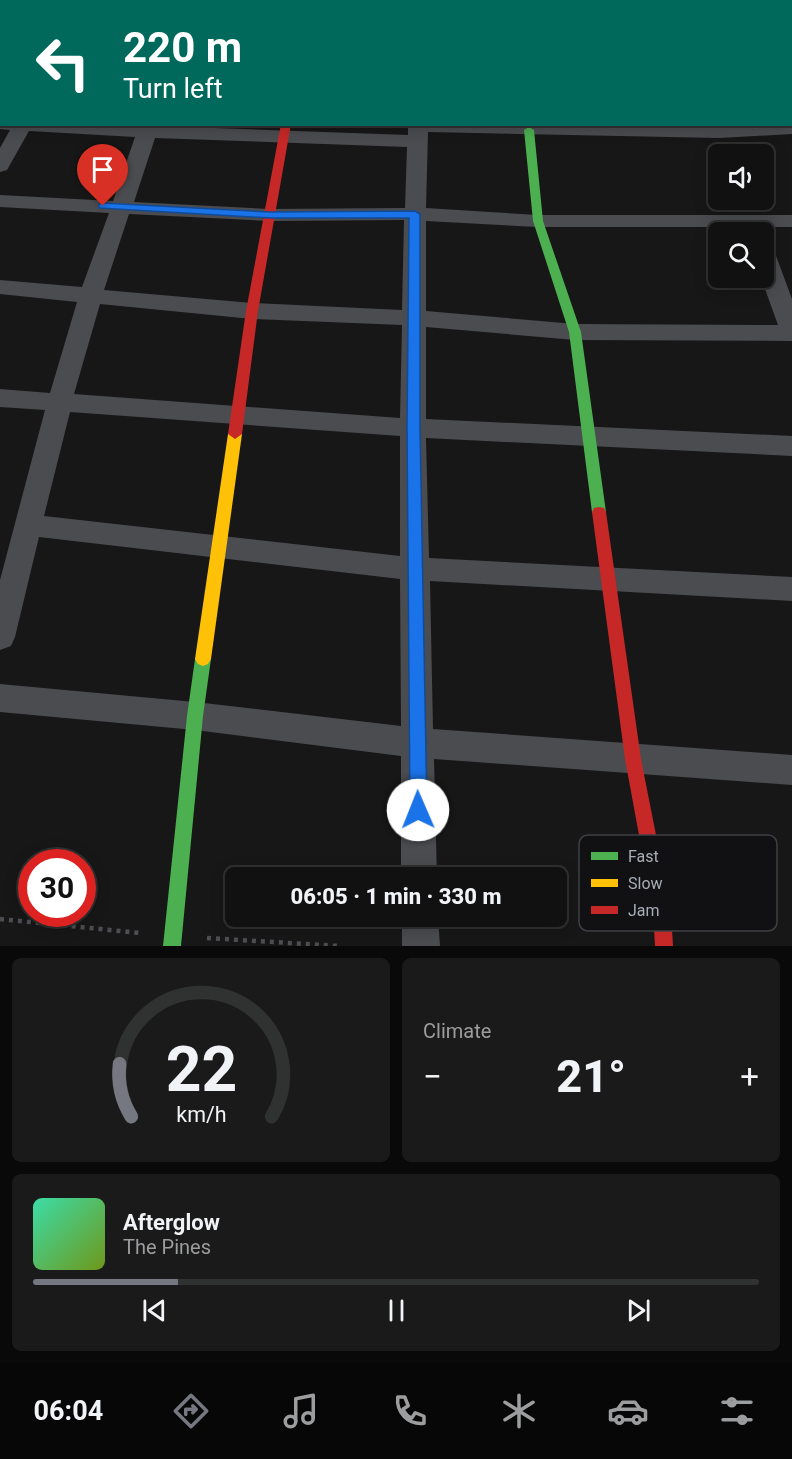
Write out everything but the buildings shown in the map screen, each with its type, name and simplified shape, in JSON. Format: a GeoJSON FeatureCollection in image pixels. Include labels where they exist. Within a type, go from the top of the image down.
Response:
{"type":"FeatureCollection","features":[{"type":"Feature","properties":{"kind":"street"},"geometry":{"type":"LineString","coordinates":[[0,166],[22,126]]}},
{"type":"Feature","properties":{"kind":"street"},"geometry":{"type":"LineString","coordinates":[[65,126],[148,128],[207,135],[284,131],[583,128],[719,134],[792,128]]}},
{"type":"Feature","properties":{"kind":"street"},"geometry":{"type":"LineString","coordinates":[[2,620],[59,402],[91,295],[123,207],[148,128]]}},
{"type":"Feature","properties":{"kind":"street"},"geometry":{"type":"LineString","coordinates":[[418,130],[413,318],[413,428],[419,867]]}},
{"type":"Feature","properties":{"kind":"street"},"geometry":{"type":"LineString","coordinates":[[530,130],[538,221],[575,332],[633,759],[648,835]]}},
{"type":"Feature","properties":{"kind":"street"},"geometry":{"type":"LineString","coordinates":[[172,946],[195,716],[252,311],[284,131]]}},
{"type":"Feature","properties":{"kind":"street"},"geometry":{"type":"LineString","coordinates":[[0,201],[270,215],[415,214],[708,227]]}},
{"type":"Feature","properties":{"kind":"street"},"geometry":{"type":"LineString","coordinates":[[774,224],[792,221]]}},
{"type":"Feature","properties":{"kind":"street"},"geometry":{"type":"LineString","coordinates":[[0,287],[252,311],[413,318],[575,332],[790,323],[774,280]]}},
{"type":"Feature","properties":{"kind":"street"},"geometry":{"type":"LineString","coordinates":[[0,398],[413,428],[792,446]]}},
{"type":"Feature","properties":{"kind":"street"},"geometry":{"type":"LineString","coordinates":[[27,525],[415,568],[792,590]]}},
{"type":"Feature","properties":{"kind":"street"},"geometry":{"type":"LineString","coordinates":[[0,698],[195,716],[417,743],[792,770]]}},
{"type":"Feature","properties":{"kind":"street"},"geometry":{"type":"LineString","coordinates":[[420,927],[421,946]]}},
{"type":"Feature","properties":{"kind":"street"},"geometry":{"type":"LineString","coordinates":[[663,931],[664,946]]}},
{"type":"Feature","properties":{"kind":"traffic: fast"},"geometry":{"type":"LineString","coordinates":[[529,130],[538,221],[575,332],[599,512]]}},
{"type":"Feature","properties":{"kind":"traffic: fast"},"geometry":{"type":"LineString","coordinates":[[172,946],[195,716],[203,659]]}},
{"type":"Feature","properties":{"kind":"traffic: slow"},"geometry":{"type":"LineString","coordinates":[[203,659],[235,434]]}},
{"type":"Feature","properties":{"kind":"traffic: jam"},"geometry":{"type":"LineString","coordinates":[[235,434],[252,311],[286,126]]}},
{"type":"Feature","properties":{"kind":"traffic: jam"},"geometry":{"type":"LineString","coordinates":[[599,512],[633,759],[648,835]]}},
{"type":"Feature","properties":{"kind":"traffic: jam"},"geometry":{"type":"LineString","coordinates":[[663,931],[664,946]]}},
{"type":"Feature","properties":{"kind":"route"},"geometry":{"type":"LineString","coordinates":[[103,206],[270,215],[415,214],[413,428],[418,810]]}}]}
